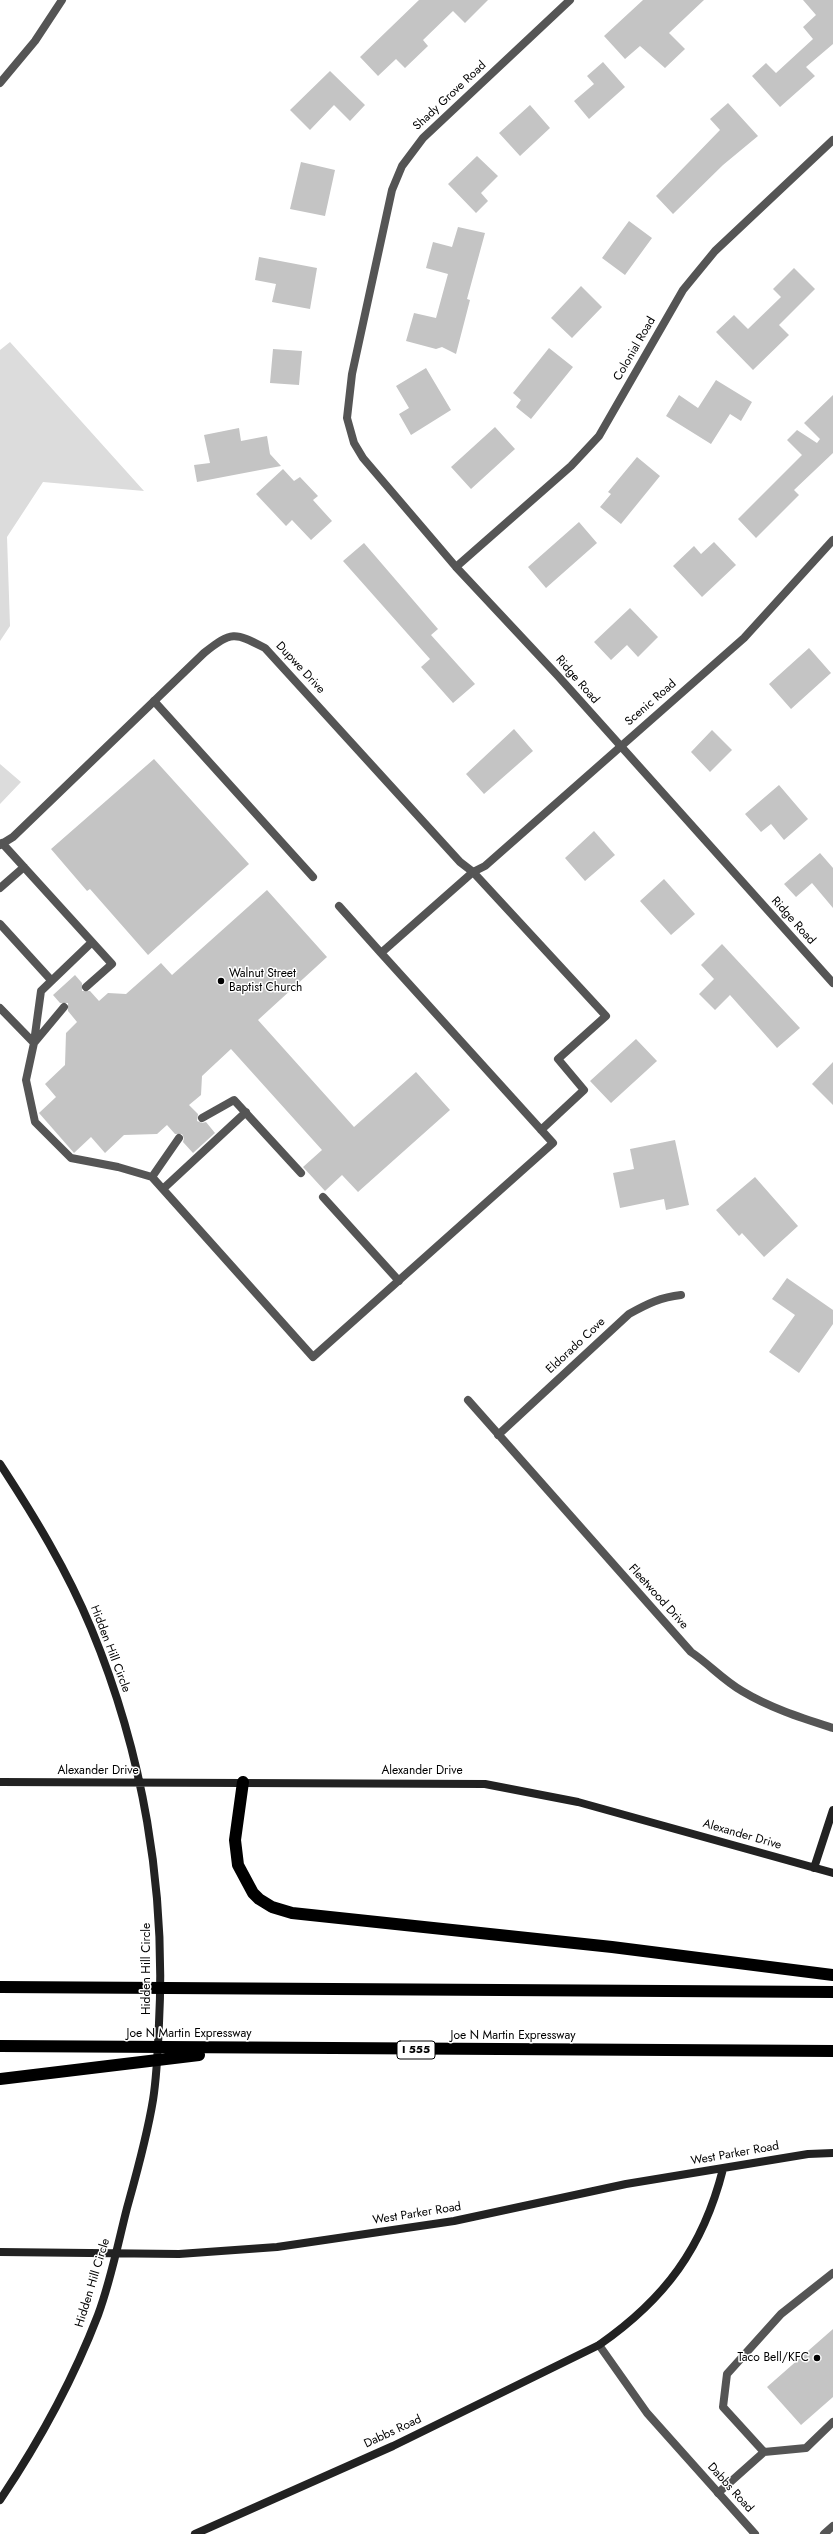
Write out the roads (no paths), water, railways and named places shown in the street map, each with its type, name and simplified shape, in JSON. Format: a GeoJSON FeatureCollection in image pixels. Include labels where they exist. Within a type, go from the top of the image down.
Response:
{"type":"FeatureCollection","features":[{"type":"Feature","properties":{"kind":"highway"},"geometry":{"type":"LineString","coordinates":[[243,1782],[235,1840],[236,1857],[253,1893],[272,1907],[292,1913],[604,1946],[833,1975]]}},
{"type":"Feature","properties":{"kind":"highway"},"geometry":{"type":"LineString","coordinates":[[0,1987],[833,1992]]}},
{"type":"Feature","properties":{"kind":"highway","name":"Joe N Martin Expressway"},"geometry":{"type":"LineString","coordinates":[[0,2046],[250,2049],[833,2051]]}},
{"type":"Feature","properties":{"kind":"highway"},"geometry":{"type":"LineString","coordinates":[[0,2079],[250,2049]]}},
{"type":"Feature","properties":{"kind":"street"},"geometry":{"type":"LineString","coordinates":[[0,83],[35,41],[62,0]]}},
{"type":"Feature","properties":{"kind":"street","name":"Shady Grove Road"},"geometry":{"type":"LineString","coordinates":[[352,374],[392,190],[402,166],[423,138],[570,0]]}},
{"type":"Feature","properties":{"kind":"street","name":"Colonial Road"},"geometry":{"type":"LineString","coordinates":[[456,567],[571,466],[599,436],[683,290],[695,274],[715,251],[833,140]]}},
{"type":"Feature","properties":{"kind":"street","name":"Ridge Road"},"geometry":{"type":"LineString","coordinates":[[352,374],[347,418],[357,448],[363,458],[456,567],[621,746],[833,983]]}},
{"type":"Feature","properties":{"kind":"street","name":"Scenic Road"},"geometry":{"type":"LineString","coordinates":[[381,953],[474,872],[485,866],[744,638],[833,540]]}},
{"type":"Feature","properties":{"kind":"street","name":"Dupwe Drive"},"geometry":{"type":"LineString","coordinates":[[1,844],[13,837],[204,652],[228,636],[242,636],[265,648],[460,862],[474,872],[606,1016],[558,1059],[584,1090],[542,1130]]}},
{"type":"Feature","properties":{"kind":"street"},"geometry":{"type":"LineString","coordinates":[[154,701],[313,877]]}},
{"type":"Feature","properties":{"kind":"street"},"geometry":{"type":"LineString","coordinates":[[1,844],[24,867],[112,964],[86,987]]}},
{"type":"Feature","properties":{"kind":"street"},"geometry":{"type":"LineString","coordinates":[[0,888],[24,867]]}},
{"type":"Feature","properties":{"kind":"street"},"geometry":{"type":"LineString","coordinates":[[92,942],[41,991],[34,1043],[26,1080],[35,1122],[70,1158],[118,1167],[152,1177],[164,1188],[313,1357],[553,1143],[339,906]]}},
{"type":"Feature","properties":{"kind":"street"},"geometry":{"type":"LineString","coordinates":[[0,924],[51,980]]}},
{"type":"Feature","properties":{"kind":"street"},"geometry":{"type":"LineString","coordinates":[[34,1043],[64,1007]]}},
{"type":"Feature","properties":{"kind":"street"},"geometry":{"type":"LineString","coordinates":[[0,1008],[34,1043]]}},
{"type":"Feature","properties":{"kind":"street"},"geometry":{"type":"LineString","coordinates":[[202,1118],[234,1100],[301,1173]]}},
{"type":"Feature","properties":{"kind":"street"},"geometry":{"type":"LineString","coordinates":[[164,1188],[246,1112]]}},
{"type":"Feature","properties":{"kind":"street"},"geometry":{"type":"LineString","coordinates":[[152,1177],[179,1138]]}},
{"type":"Feature","properties":{"kind":"street"},"geometry":{"type":"LineString","coordinates":[[323,1197],[399,1280]]}},
{"type":"Feature","properties":{"kind":"street","name":"Eldorado Cove"},"geometry":{"type":"LineString","coordinates":[[498,1435],[629,1314],[665,1296],[681,1295]]}},
{"type":"Feature","properties":{"kind":"street","name":"Fleetwood Drive"},"geometry":{"type":"LineString","coordinates":[[468,1400],[691,1652],[720,1677],[743,1692],[777,1710],[833,1728]]}},
{"type":"Feature","properties":{"kind":"street","name":"Hidden Hill Circle"},"geometry":{"type":"LineString","coordinates":[[0,1464],[30,1511],[66,1574],[92,1630],[122,1713],[145,1806],[160,1921],[161,1988],[153,2098],[146,2136],[98,2314],[54,2412],[31,2453],[0,2500]]}},
{"type":"Feature","properties":{"kind":"street","name":"Alexander Drive"},"geometry":{"type":"LineString","coordinates":[[0,1782],[485,1784],[578,1802],[833,1873]]}},
{"type":"Feature","properties":{"kind":"street"},"geometry":{"type":"LineString","coordinates":[[814,1868],[833,1810]]}},
{"type":"Feature","properties":{"kind":"street","name":"West Parker Road"},"geometry":{"type":"LineString","coordinates":[[0,2252],[179,2254],[278,2247],[454,2221],[626,2184],[808,2154],[833,2153]]}},
{"type":"Feature","properties":{"kind":"street","name":"Dabbs Road"},"geometry":{"type":"LineString","coordinates":[[195,2534],[393,2446],[599,2345],[623,2328],[651,2302],[676,2273],[708,2219],[714,2204],[723,2169]]}},
{"type":"Feature","properties":{"kind":"street"},"geometry":{"type":"LineString","coordinates":[[764,2452],[723,2407],[727,2374],[781,2314],[833,2273]]}},
{"type":"Feature","properties":{"kind":"street","name":"Dabbs Road"},"geometry":{"type":"LineString","coordinates":[[599,2345],[647,2413],[755,2534]]}},
{"type":"Feature","properties":{"kind":"street"},"geometry":{"type":"LineString","coordinates":[[718,2493],[764,2452],[806,2448],[833,2422]]}},
{"type":"Feature","properties":{"kind":"street"},"geometry":{"type":"LineString","coordinates":[[824,2534],[833,2526]]}},
{"type":"Feature","properties":{"kind":"place","name":"Walnut Street Baptist Church"},"geometry":{"type":"Point","coordinates":[221,981]}},
{"type":"Feature","properties":{"kind":"place","name":"Taco Bell/KFC"},"geometry":{"type":"Point","coordinates":[817,2358]}}]}
